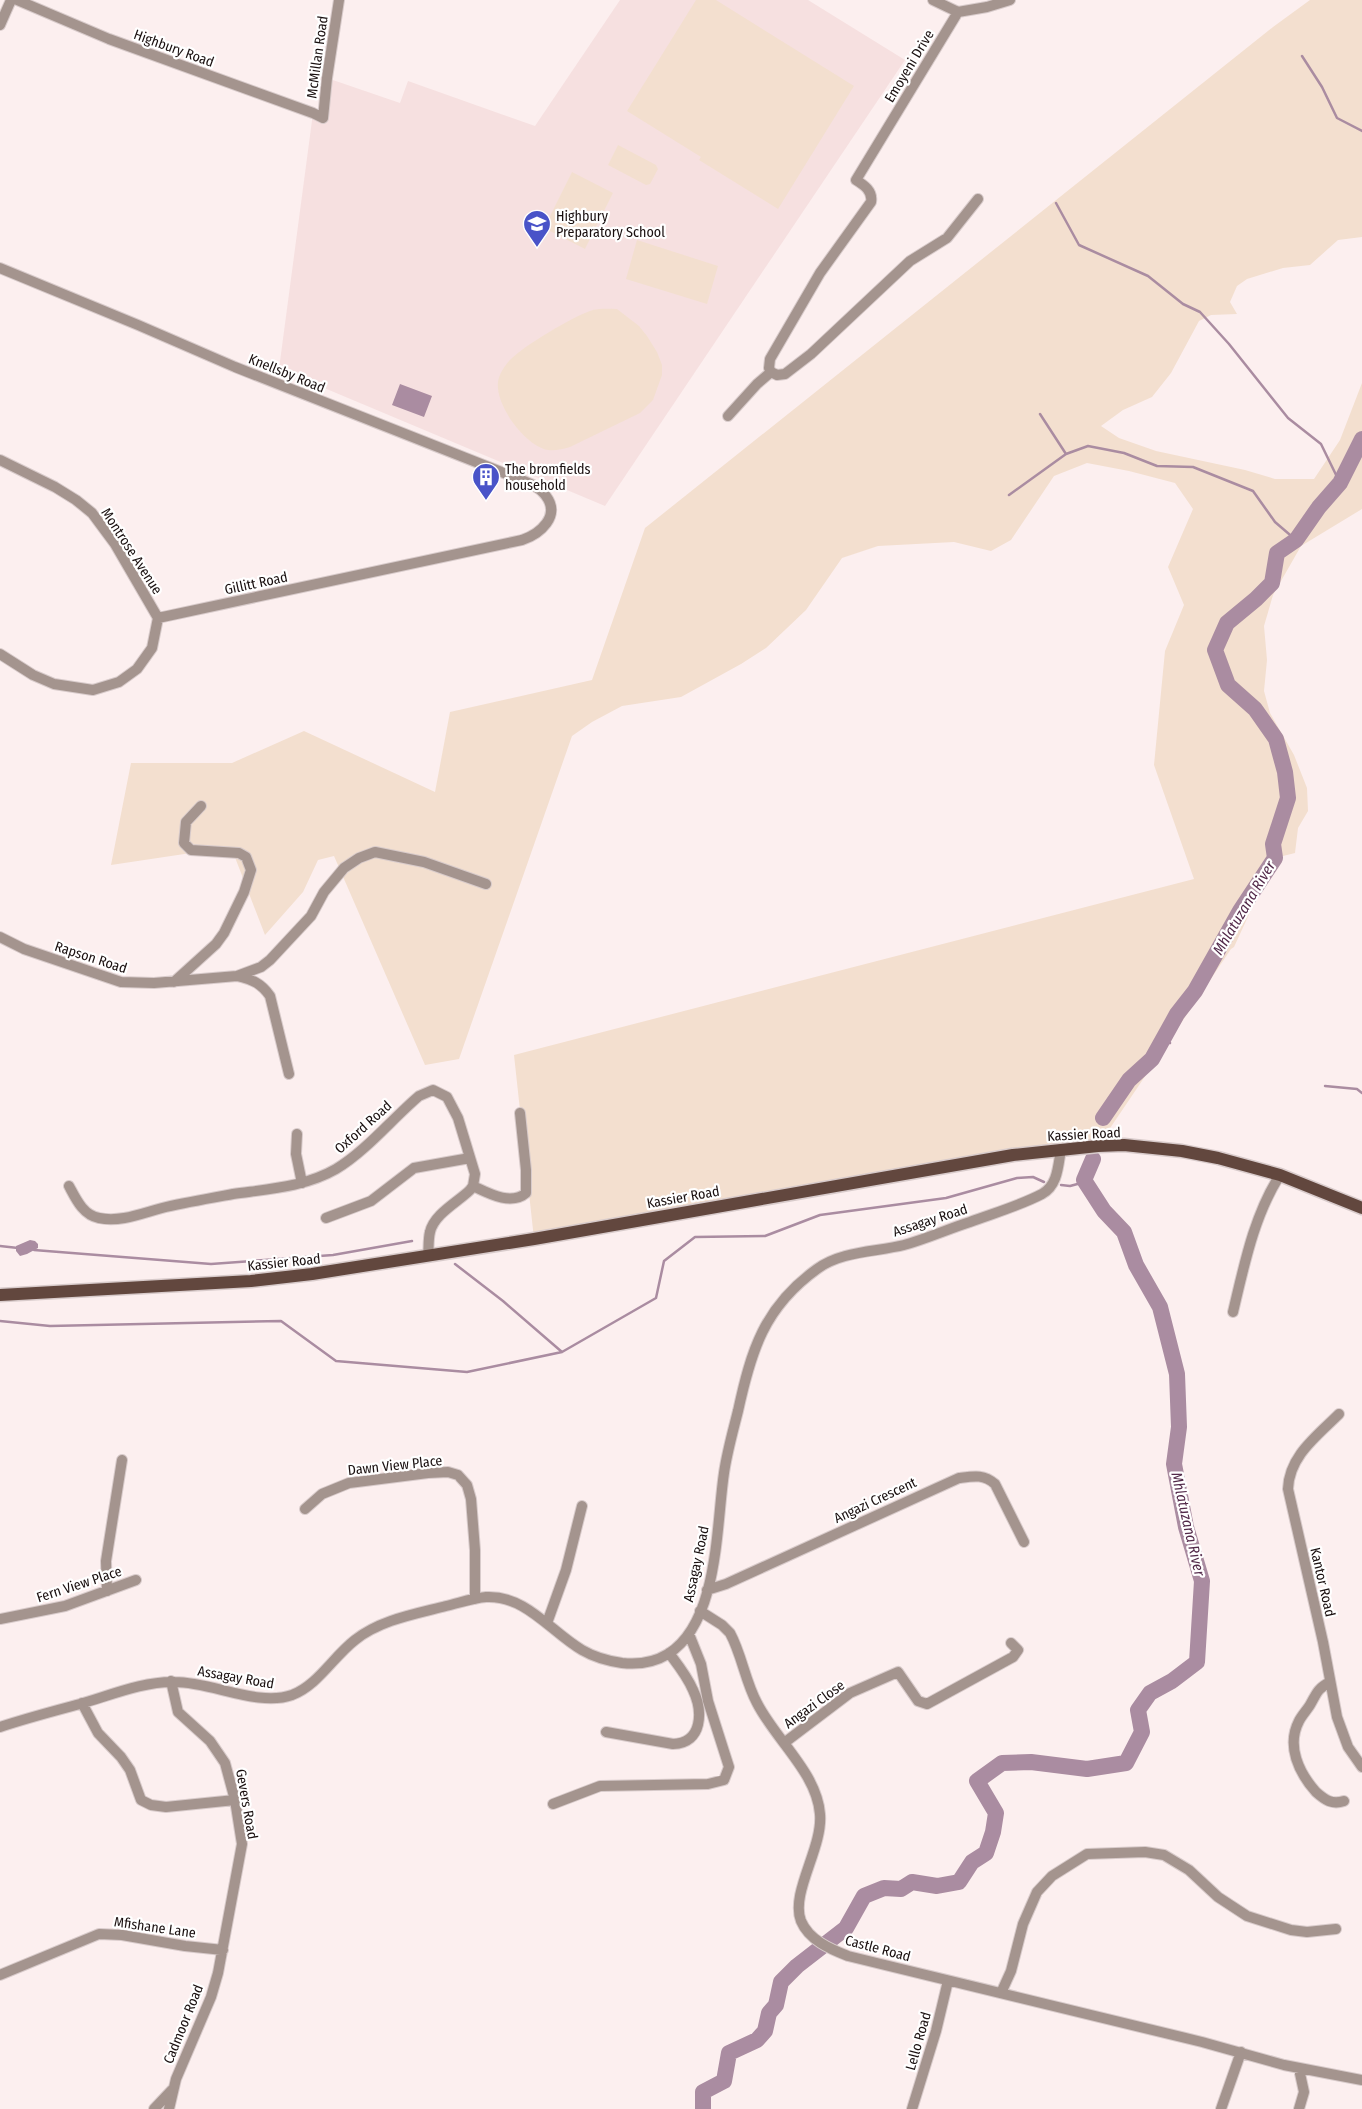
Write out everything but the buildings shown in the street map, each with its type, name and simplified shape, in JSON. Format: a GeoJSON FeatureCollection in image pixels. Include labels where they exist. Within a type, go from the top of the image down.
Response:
{"type":"FeatureCollection","features":[{"type":"Feature","properties":{"kind":"main road","name":"Kassier Road"},"geometry":{"type":"LineString","coordinates":[[0,1295],[251,1281],[312,1274],[428,1256],[1013,1155],[1061,1149],[1124,1146],[1182,1151],[1227,1160],[1280,1175],[1362,1208]]}},
{"type":"Feature","properties":{"kind":"street"},"geometry":{"type":"LineString","coordinates":[[0,25],[11,0]]}},
{"type":"Feature","properties":{"kind":"street","name":"Highbury Road"},"geometry":{"type":"LineString","coordinates":[[17,0],[109,39],[323,118]]}},
{"type":"Feature","properties":{"kind":"street","name":"McMillan Road"},"geometry":{"type":"LineString","coordinates":[[323,118],[339,0]]}},
{"type":"Feature","properties":{"kind":"street"},"geometry":{"type":"LineString","coordinates":[[933,0],[958,12],[987,7],[1010,0]]}},
{"type":"Feature","properties":{"kind":"street","name":"Emoyeni Drive"},"geometry":{"type":"LineString","coordinates":[[771,372],[770,359],[802,301],[871,202],[872,196],[870,192],[856,180],[958,12]]}},
{"type":"Feature","properties":{"kind":"street"},"geometry":{"type":"LineString","coordinates":[[728,416],[757,384],[771,372],[777,375],[785,374],[811,354],[910,261],[948,238],[978,199]]}},
{"type":"Feature","properties":{"kind":"street","name":"Knellsby Road"},"geometry":{"type":"LineString","coordinates":[[0,268],[138,325],[235,368],[527,483],[546,494],[550,513]]}},
{"type":"Feature","properties":{"kind":"street","name":"Montrose Avenue"},"geometry":{"type":"LineString","coordinates":[[0,460],[55,487],[92,513],[115,544],[158,618]]}},
{"type":"Feature","properties":{"kind":"street","name":"Gillitt Road"},"geometry":{"type":"LineString","coordinates":[[158,618],[522,540],[543,529],[550,513]]}},
{"type":"Feature","properties":{"kind":"street"},"geometry":{"type":"LineString","coordinates":[[0,654],[33,675],[54,684],[93,690],[119,682],[137,669],[152,648],[158,618]]}},
{"type":"Feature","properties":{"kind":"street"},"geometry":{"type":"LineString","coordinates":[[174,982],[216,944],[224,933],[244,892],[251,870],[246,857],[239,853],[191,850],[184,843],[186,822],[201,806]]}},
{"type":"Feature","properties":{"kind":"street","name":"Rapson Road"},"geometry":{"type":"LineString","coordinates":[[0,937],[24,949],[121,982],[133,984],[237,976],[261,967],[274,956],[311,916],[324,892],[344,868],[359,858],[375,852],[424,862],[486,884]]}},
{"type":"Feature","properties":{"kind":"street","name":"Rapson Road"},"geometry":{"type":"LineString","coordinates":[[237,976],[253,980],[263,986],[270,996],[289,1074]]}},
{"type":"Feature","properties":{"kind":"street","name":"Oxford Road"},"geometry":{"type":"LineString","coordinates":[[69,1186],[78,1203],[85,1211],[91,1216],[107,1219],[124,1218],[166,1207],[302,1183],[326,1174],[345,1163],[408,1105],[429,1090],[439,1091],[451,1102],[475,1174],[473,1186]]}},
{"type":"Feature","properties":{"kind":"street"},"geometry":{"type":"LineString","coordinates":[[428,1256],[430,1232],[433,1225],[440,1216],[473,1186],[505,1198],[521,1196],[526,1193],[520,1113]]}},
{"type":"Feature","properties":{"kind":"street"},"geometry":{"type":"LineString","coordinates":[[297,1134],[296,1154],[302,1183]]}},
{"type":"Feature","properties":{"kind":"street","name":"Assagay Road"},"geometry":{"type":"LineString","coordinates":[[0,1727],[135,1688],[171,1681],[197,1683],[255,1697],[279,1698],[290,1696],[308,1686],[353,1641],[372,1629],[416,1614],[488,1597],[510,1601],[547,1623],[583,1651],[614,1662],[634,1665],[646,1663],[670,1653],[689,1634],[707,1590],[719,1518],[724,1471],[750,1360],[762,1331],[790,1294],[817,1269],[841,1257],[906,1244],[1042,1194],[1053,1184],[1061,1149]]}},
{"type":"Feature","properties":{"kind":"street"},"geometry":{"type":"LineString","coordinates":[[326,1218],[370,1201],[414,1168],[470,1158]]}},
{"type":"Feature","properties":{"kind":"street"},"geometry":{"type":"LineString","coordinates":[[1234,1312],[1248,1251],[1269,1192],[1280,1175]]}},
{"type":"Feature","properties":{"kind":"street","name":"Kantor Road"},"geometry":{"type":"LineString","coordinates":[[1339,1414],[1301,1451],[1291,1469],[1288,1489],[1323,1642],[1337,1717],[1348,1747],[1362,1767]]}},
{"type":"Feature","properties":{"kind":"street"},"geometry":{"type":"LineString","coordinates":[[107,1591],[106,1561],[122,1460]]}},
{"type":"Feature","properties":{"kind":"street","name":"Dawn View Place"},"geometry":{"type":"LineString","coordinates":[[305,1509],[322,1494],[349,1483],[435,1472],[448,1472],[458,1475],[467,1485],[471,1499],[475,1599]]}},
{"type":"Feature","properties":{"kind":"street","name":"Angazi Crescent"},"geometry":{"type":"LineString","coordinates":[[707,1590],[726,1584],[960,1478],[980,1476],[989,1478],[995,1484],[1024,1542]]}},
{"type":"Feature","properties":{"kind":"street"},"geometry":{"type":"LineString","coordinates":[[547,1623],[566,1570],[582,1506]]}},
{"type":"Feature","properties":{"kind":"street","name":"Fern View Place"},"geometry":{"type":"LineString","coordinates":[[0,1619],[64,1606],[136,1580]]}},
{"type":"Feature","properties":{"kind":"street","name":"Castle Road"},"geometry":{"type":"LineString","coordinates":[[700,1611],[722,1625],[730,1633],[758,1706],[807,1779],[820,1814],[818,1842],[804,1881],[798,1907],[804,1927],[819,1942],[848,1956],[1241,2052],[1299,2069]]}},
{"type":"Feature","properties":{"kind":"street"},"geometry":{"type":"LineString","coordinates":[[553,1804],[600,1786],[708,1784],[724,1780],[729,1767],[708,1701],[701,1664],[689,1634]]}},
{"type":"Feature","properties":{"kind":"street","name":"Angazi Close"},"geometry":{"type":"LineString","coordinates":[[784,1743],[850,1693],[899,1672],[918,1701],[927,1704],[1012,1657],[1018,1650],[1011,1643]]}},
{"type":"Feature","properties":{"kind":"street"},"geometry":{"type":"LineString","coordinates":[[606,1732],[673,1744],[684,1743],[692,1737],[699,1720],[698,1702],[685,1674],[670,1653]]}},
{"type":"Feature","properties":{"kind":"street","name":"Gevers Road"},"geometry":{"type":"LineString","coordinates":[[171,1681],[178,1712],[210,1741],[223,1758],[230,1776],[235,1800],[242,1844],[223,1950]]}},
{"type":"Feature","properties":{"kind":"street"},"geometry":{"type":"LineString","coordinates":[[1330,1682],[1317,1690],[1310,1706],[1299,1720],[1294,1740],[1296,1760],[1303,1776],[1323,1799],[1335,1803],[1344,1802]]}},
{"type":"Feature","properties":{"kind":"street"},"geometry":{"type":"LineString","coordinates":[[82,1703],[94,1728],[121,1757],[130,1770],[138,1795],[146,1803],[158,1807],[166,1807],[235,1800]]}},
{"type":"Feature","properties":{"kind":"street"},"geometry":{"type":"LineString","coordinates":[[1001,1993],[1011,1971],[1023,1924],[1036,1892],[1052,1876],[1087,1854],[1145,1852],[1164,1855],[1190,1870],[1218,1897],[1247,1916],[1264,1923],[1299,1931],[1336,1929]]}},
{"type":"Feature","properties":{"kind":"street","name":"Mfishane Lane"},"geometry":{"type":"LineString","coordinates":[[0,1975],[99,1934],[122,1935],[185,1946],[223,1950]]}},
{"type":"Feature","properties":{"kind":"street","name":"Cadmoor Road"},"geometry":{"type":"LineString","coordinates":[[169,2109],[172,2090],[211,1997],[223,1950]]}},
{"type":"Feature","properties":{"kind":"street","name":"Lello Road"},"geometry":{"type":"LineString","coordinates":[[912,2109],[936,2031],[948,1981]]}},
{"type":"Feature","properties":{"kind":"street"},"geometry":{"type":"LineString","coordinates":[[1222,2109],[1241,2052]]}},
{"type":"Feature","properties":{"kind":"street"},"geometry":{"type":"LineString","coordinates":[[1300,2109],[1304,2092],[1299,2069],[1362,2080]]}},
{"type":"Feature","properties":{"kind":"street"},"geometry":{"type":"LineString","coordinates":[[154,2109],[172,2090]]}},
{"type":"Feature","properties":{"kind":"shaded area","name":"Highbury Preparatory School"},"geometry":{"type":"Polygon","coordinates":[[[620,0],[808,0],[905,60],[605,506],[279,369],[313,113],[322,118],[327,78],[400,103],[408,81],[535,126],[620,0]]]}},
{"type":"Feature","properties":{"kind":"shaded area"},"geometry":{"type":"Polygon","coordinates":[[[696,0],[716,0],[854,86],[778,209],[699,160],[701,157],[627,111],[696,0]]]}},
{"type":"Feature","properties":{"kind":"shaded area"},"geometry":{"type":"Polygon","coordinates":[[[1310,0],[1362,0],[1362,237],[1338,240],[1310,265],[1283,268],[1247,279],[1237,286],[1230,302],[1237,314],[1211,315],[1199,321],[1171,373],[1152,397],[1123,410],[1101,426],[1119,438],[1156,451],[1245,470],[1275,479],[1314,479],[1340,440],[1362,383],[1362,509],[1301,546],[1273,595],[1264,626],[1267,660],[1264,691],[1270,713],[1294,755],[1307,788],[1308,811],[1298,828],[1295,853],[1275,858],[1234,947],[1098,1146],[534,1239],[514,1055],[1194,879],[1154,765],[1165,651],[1184,605],[1168,567],[1193,509],[1175,483],[1129,471],[1087,463],[1054,476],[1011,540],[991,551],[954,542],[878,546],[842,558],[806,610],[766,648],[681,697],[622,706],[592,722],[572,736],[459,1059],[425,1065],[334,856],[318,860],[303,892],[265,935],[231,847],[111,865],[131,763],[232,763],[304,731],[435,792],[450,712],[592,680],[645,528],[1273,27],[1310,0]]]}},
{"type":"Feature","properties":{"kind":"shaded area"},"geometry":{"type":"Polygon","coordinates":[[[618,145],[656,165],[658,169],[650,184],[646,185],[608,165],[618,145]]]}},
{"type":"Feature","properties":{"kind":"shaded area"},"geometry":{"type":"Polygon","coordinates":[[[572,172],[613,193],[585,249],[544,228],[572,172]]]}},
{"type":"Feature","properties":{"kind":"shaded area"},"geometry":{"type":"Polygon","coordinates":[[[637,240],[718,266],[707,304],[626,279],[637,240]]]}},
{"type":"Feature","properties":{"kind":"shaded area"},"geometry":{"type":"Polygon","coordinates":[[[617,309],[639,326],[657,352],[662,365],[662,375],[653,400],[640,413],[570,447],[548,450],[539,447],[521,433],[506,413],[498,391],[498,382],[503,370],[511,359],[526,347],[572,319],[593,310],[617,309]]]}},
{"type":"Feature","properties":{"kind":"shaded area"},"geometry":{"type":"Polygon","coordinates":[[[400,384],[432,396],[424,417],[392,405],[400,384]]]}},
{"type":"Feature","properties":{"kind":"shaded area"},"geometry":{"type":"Polygon","coordinates":[[[30,1240],[38,1244],[38,1248],[20,1256],[16,1251],[16,1246],[30,1240]]]}},
{"type":"Feature","properties":{"kind":"waterway"},"geometry":{"type":"LineString","coordinates":[[1302,56],[1322,87],[1337,118],[1362,131]]}},
{"type":"Feature","properties":{"kind":"waterway"},"geometry":{"type":"LineString","coordinates":[[1056,203],[1079,245],[1148,276],[1183,304],[1200,312],[1229,344],[1288,418],[1321,444],[1340,483]]}},
{"type":"Feature","properties":{"kind":"waterway"},"geometry":{"type":"LineString","coordinates":[[1040,414],[1066,454]]}},
{"type":"Feature","properties":{"kind":"waterway","name":"Mhlatuzana River"},"geometry":{"type":"LineString","coordinates":[[1103,1118],[1129,1080],[1152,1059],[1177,1014],[1195,991],[1240,911],[1275,858],[1273,844],[1288,798],[1285,772],[1276,739],[1255,709],[1228,685],[1215,650],[1227,623],[1272,583],[1277,553],[1296,540],[1319,507],[1340,483],[1362,439]]}},
{"type":"Feature","properties":{"kind":"waterway"},"geometry":{"type":"LineString","coordinates":[[1009,495],[1066,454],[1088,446],[1124,453],[1157,466],[1193,467],[1253,491],[1275,522],[1296,540]]}},
{"type":"Feature","properties":{"kind":"waterway","name":"Mhlatuzana River"},"geometry":{"type":"LineString","coordinates":[[1162,1040],[1170,1043]]}},
{"type":"Feature","properties":{"kind":"waterway"},"geometry":{"type":"LineString","coordinates":[[1325,1086],[1357,1089],[1362,1093]]}},
{"type":"Feature","properties":{"kind":"waterway","name":"Mhlatuzana River"},"geometry":{"type":"LineString","coordinates":[[703,2109],[703,2092],[724,2081],[729,2053],[757,2040],[765,2031],[769,2013],[776,2005],[781,1982],[797,1966],[846,1928],[864,1896],[884,1888],[901,1889],[912,1882],[937,1886],[959,1882],[972,1862],[986,1853],[993,1832],[996,1813],[977,1781],[1002,1763],[1031,1762],[1087,1769],[1126,1763],[1142,1732],[1138,1710],[1150,1693],[1172,1681],[1197,1662],[1202,1581],[1186,1527],[1174,1464],[1179,1427],[1177,1374],[1160,1307],[1136,1265],[1124,1232],[1104,1211],[1084,1180],[1093,1159]]}},
{"type":"Feature","properties":{"kind":"waterway"},"geometry":{"type":"LineString","coordinates":[[0,1321],[50,1326],[281,1321],[336,1361],[467,1372],[562,1352],[656,1298],[664,1261],[695,1237],[765,1236],[820,1215],[946,1198],[1017,1178],[1033,1177],[1044,1182]]}},
{"type":"Feature","properties":{"kind":"waterway"},"geometry":{"type":"LineString","coordinates":[[1061,1185],[1070,1186],[1085,1182]]}},
{"type":"Feature","properties":{"kind":"waterway"},"geometry":{"type":"LineString","coordinates":[[34,1250],[211,1264],[333,1255],[412,1241]]}},
{"type":"Feature","properties":{"kind":"waterway"},"geometry":{"type":"LineString","coordinates":[[0,1246],[18,1248]]}},
{"type":"Feature","properties":{"kind":"waterway"},"geometry":{"type":"LineString","coordinates":[[455,1264],[503,1301],[562,1352]]}},
{"type":"Feature","properties":{"kind":"place","name":"Highbury Preparatory School"},"geometry":{"type":"Point","coordinates":[537,248]}},
{"type":"Feature","properties":{"kind":"place","name":"The bromfields household"},"geometry":{"type":"Point","coordinates":[486,501]}}]}
